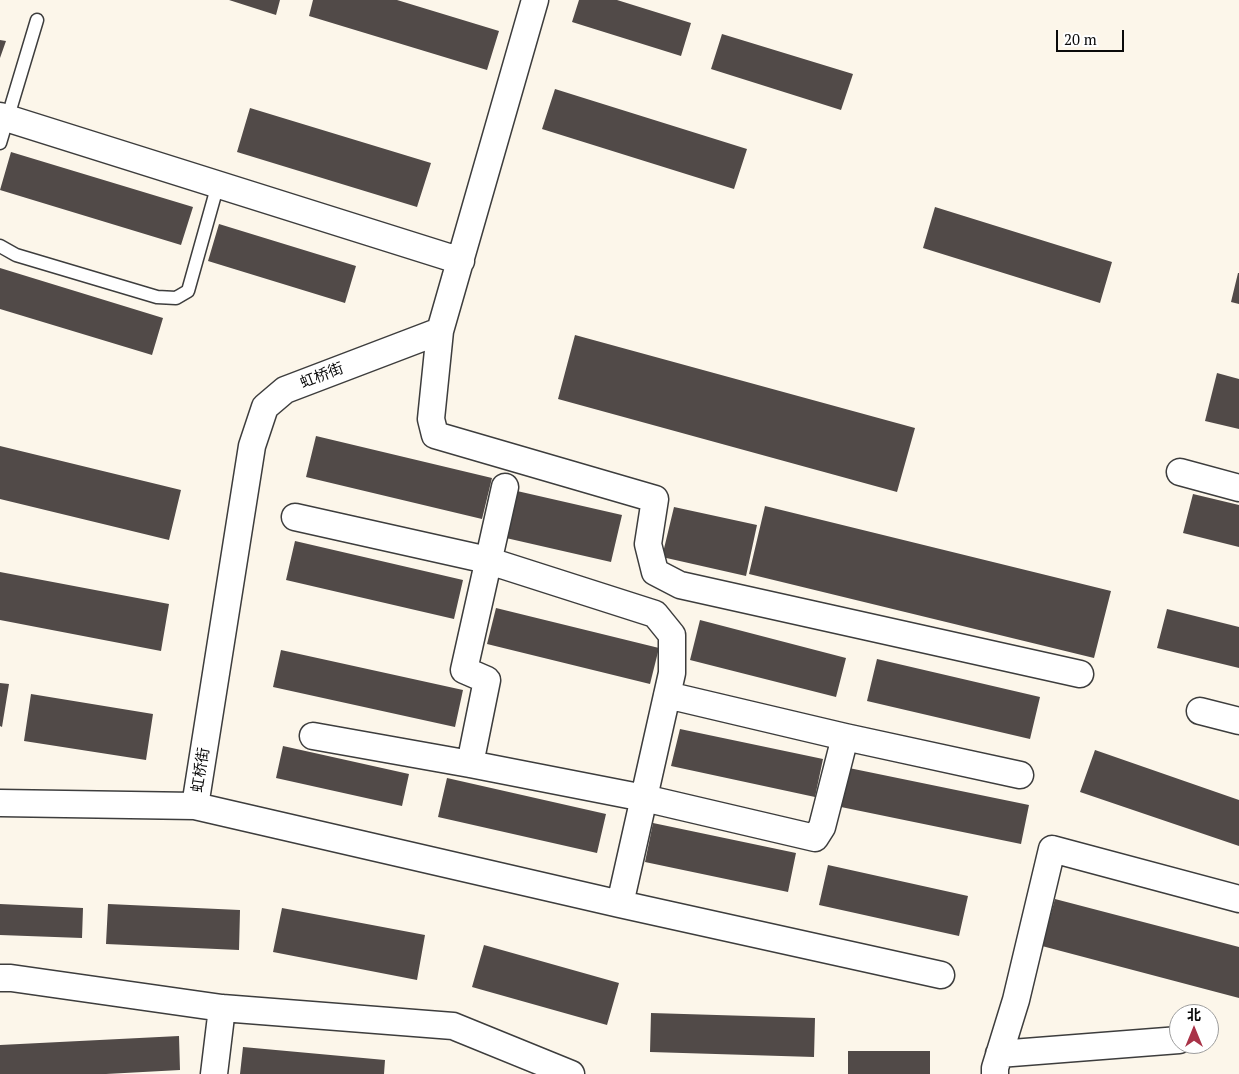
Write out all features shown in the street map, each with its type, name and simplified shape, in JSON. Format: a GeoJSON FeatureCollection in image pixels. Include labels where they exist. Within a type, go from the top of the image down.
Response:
{"type":"FeatureCollection","features":[{"type":"Feature","properties":{"kind":"street"},"geometry":{"type":"LineString","coordinates":[[534,0],[440,332],[431,419],[435,436],[655,499],[648,544],[656,572],[680,585],[1080,674]]}},
{"type":"Feature","properties":{"kind":"street"},"geometry":{"type":"LineString","coordinates":[[2,126],[218,184],[461,260]]}},
{"type":"Feature","properties":{"kind":"street","name":"虹桥街"},"geometry":{"type":"LineString","coordinates":[[195,806],[252,446],[265,407],[285,390],[440,332]]}},
{"type":"Feature","properties":{"kind":"street"},"geometry":{"type":"LineString","coordinates":[[1180,472],[1239,488]]}},
{"type":"Feature","properties":{"kind":"street"},"geometry":{"type":"LineString","coordinates":[[470,764],[487,680],[464,670],[505,487]]}},
{"type":"Feature","properties":{"kind":"street"},"geometry":{"type":"LineString","coordinates":[[295,517],[488,561],[655,614],[672,635],[672,673],[620,904]]}},
{"type":"Feature","properties":{"kind":"street"},"geometry":{"type":"LineString","coordinates":[[667,695],[1020,775]]}},
{"type":"Feature","properties":{"kind":"street"},"geometry":{"type":"LineString","coordinates":[[1200,711],[1239,721]]}},
{"type":"Feature","properties":{"kind":"street"},"geometry":{"type":"LineString","coordinates":[[313,736],[644,798],[815,838],[822,827],[846,737]]}},
{"type":"Feature","properties":{"kind":"street"},"geometry":{"type":"LineString","coordinates":[[0,803],[195,806],[620,904],[941,974]]}},
{"type":"Feature","properties":{"kind":"street"},"geometry":{"type":"LineString","coordinates":[[1169,1041],[997,1064],[1016,1000],[1052,849],[1239,898]]}},
{"type":"Feature","properties":{"kind":"street"},"geometry":{"type":"LineString","coordinates":[[0,978],[222,1008],[453,1026],[571,1074]]}},
{"type":"Feature","properties":{"kind":"street"},"geometry":{"type":"LineString","coordinates":[[214,1074],[222,1008]]}},
{"type":"Feature","properties":{"kind":"lane"},"geometry":{"type":"LineString","coordinates":[[2,126],[37,20]]}},
{"type":"Feature","properties":{"kind":"lane"},"geometry":{"type":"LineString","coordinates":[[0,246],[16,255],[157,297],[176,298],[188,291],[218,184]]}},
{"type":"Feature","properties":{"kind":"building"},"geometry":{"type":"Polygon","coordinates":[[[229,0],[280,0],[276,15],[229,0]]]}},
{"type":"Feature","properties":{"kind":"building"},"geometry":{"type":"Polygon","coordinates":[[[313,0],[397,0],[499,31],[487,70],[309,16],[313,0]]]}},
{"type":"Feature","properties":{"kind":"building"},"geometry":{"type":"Polygon","coordinates":[[[579,0],[617,0],[691,23],[681,56],[572,22],[579,0]]]}},
{"type":"Feature","properties":{"kind":"building"},"geometry":{"type":"Polygon","coordinates":[[[722,34],[853,74],[841,110],[711,69],[722,34]]]}},
{"type":"Feature","properties":{"kind":"building"},"geometry":{"type":"Polygon","coordinates":[[[0,40],[6,41],[0,58],[0,40]]]}},
{"type":"Feature","properties":{"kind":"building"},"geometry":{"type":"Polygon","coordinates":[[[555,89],[747,149],[734,189],[542,129],[555,89]]]}},
{"type":"Feature","properties":{"kind":"building"},"geometry":{"type":"Polygon","coordinates":[[[250,108],[431,163],[417,207],[237,152],[250,108]]]}},
{"type":"Feature","properties":{"kind":"building"},"geometry":{"type":"Polygon","coordinates":[[[11,152],[193,207],[181,245],[0,190],[11,152]]]}},
{"type":"Feature","properties":{"kind":"building"},"geometry":{"type":"Polygon","coordinates":[[[935,207],[1112,262],[1100,303],[923,248],[935,207]]]}},
{"type":"Feature","properties":{"kind":"building"},"geometry":{"type":"Polygon","coordinates":[[[219,224],[356,266],[345,303],[208,261],[219,224]]]}},
{"type":"Feature","properties":{"kind":"building"},"geometry":{"type":"Polygon","coordinates":[[[0,268],[163,318],[152,355],[0,309],[0,268]]]}},
{"type":"Feature","properties":{"kind":"building"},"geometry":{"type":"Polygon","coordinates":[[[1239,273],[1239,304],[1231,302],[1239,273]]]}},
{"type":"Feature","properties":{"kind":"building"},"geometry":{"type":"Polygon","coordinates":[[[575,335],[915,428],[897,492],[558,399],[575,335]]]}},
{"type":"Feature","properties":{"kind":"building"},"geometry":{"type":"Polygon","coordinates":[[[1217,373],[1239,379],[1239,429],[1205,421],[1217,373]]]}},
{"type":"Feature","properties":{"kind":"building"},"geometry":{"type":"Polygon","coordinates":[[[316,436],[492,478],[482,519],[306,477],[316,436]]]}},
{"type":"Feature","properties":{"kind":"building"},"geometry":{"type":"Polygon","coordinates":[[[0,446],[181,490],[169,540],[0,499],[0,446]]]}},
{"type":"Feature","properties":{"kind":"building"},"geometry":{"type":"Polygon","coordinates":[[[517,491],[622,515],[611,562],[506,538],[517,491]]]}},
{"type":"Feature","properties":{"kind":"building"},"geometry":{"type":"Polygon","coordinates":[[[1193,494],[1239,505],[1239,547],[1183,533],[1193,494]]]}},
{"type":"Feature","properties":{"kind":"building"},"geometry":{"type":"Polygon","coordinates":[[[765,506],[1111,591],[1094,658],[749,574],[765,506]]]}},
{"type":"Feature","properties":{"kind":"building"},"geometry":{"type":"Polygon","coordinates":[[[674,507],[757,525],[746,576],[662,557],[674,507]]]}},
{"type":"Feature","properties":{"kind":"building"},"geometry":{"type":"Polygon","coordinates":[[[295,541],[463,580],[454,619],[286,580],[295,541]]]}},
{"type":"Feature","properties":{"kind":"building"},"geometry":{"type":"Polygon","coordinates":[[[0,572],[169,604],[161,651],[0,620],[0,572]]]}},
{"type":"Feature","properties":{"kind":"building"},"geometry":{"type":"Polygon","coordinates":[[[496,608],[659,648],[650,684],[487,644],[496,608]]]}},
{"type":"Feature","properties":{"kind":"building"},"geometry":{"type":"Polygon","coordinates":[[[1167,609],[1239,627],[1239,668],[1157,648],[1167,609]]]}},
{"type":"Feature","properties":{"kind":"building"},"geometry":{"type":"Polygon","coordinates":[[[700,620],[846,658],[836,697],[690,660],[700,620]]]}},
{"type":"Feature","properties":{"kind":"building"},"geometry":{"type":"Polygon","coordinates":[[[281,650],[463,690],[455,727],[273,687],[281,650]]]}},
{"type":"Feature","properties":{"kind":"building"},"geometry":{"type":"Polygon","coordinates":[[[877,659],[1040,697],[1030,739],[867,701],[877,659]]]}},
{"type":"Feature","properties":{"kind":"building"},"geometry":{"type":"Polygon","coordinates":[[[0,683],[9,684],[2,727],[0,726],[0,683]]]}},
{"type":"Feature","properties":{"kind":"building"},"geometry":{"type":"Polygon","coordinates":[[[31,694],[153,714],[146,760],[24,741],[31,694]]]}},
{"type":"Feature","properties":{"kind":"building"},"geometry":{"type":"Polygon","coordinates":[[[680,729],[823,759],[815,797],[671,766],[680,729]]]}},
{"type":"Feature","properties":{"kind":"building"},"geometry":{"type":"Polygon","coordinates":[[[283,746],[409,774],[402,806],[276,778],[283,746]]]}},
{"type":"Feature","properties":{"kind":"building"},"geometry":{"type":"Polygon","coordinates":[[[1095,750],[1239,800],[1239,846],[1080,792],[1095,750]]]}},
{"type":"Feature","properties":{"kind":"building"},"geometry":{"type":"Polygon","coordinates":[[[849,768],[1029,805],[1021,844],[841,807],[849,768]]]}},
{"type":"Feature","properties":{"kind":"building"},"geometry":{"type":"Polygon","coordinates":[[[447,778],[606,814],[597,853],[438,817],[447,778]]]}},
{"type":"Feature","properties":{"kind":"building"},"geometry":{"type":"Polygon","coordinates":[[[653,823],[796,853],[788,892],[645,862],[653,823]]]}},
{"type":"Feature","properties":{"kind":"building"},"geometry":{"type":"Polygon","coordinates":[[[828,865],[968,896],[959,936],[819,905],[828,865]]]}},
{"type":"Feature","properties":{"kind":"building"},"geometry":{"type":"Polygon","coordinates":[[[1055,899],[1239,947],[1239,998],[1042,946],[1055,899]]]}},
{"type":"Feature","properties":{"kind":"building"},"geometry":{"type":"Polygon","coordinates":[[[0,904],[83,908],[82,938],[0,935],[0,904]]]}},
{"type":"Feature","properties":{"kind":"building"},"geometry":{"type":"Polygon","coordinates":[[[108,904],[240,910],[239,950],[106,944],[108,904]]]}},
{"type":"Feature","properties":{"kind":"building"},"geometry":{"type":"Polygon","coordinates":[[[282,908],[425,935],[417,980],[273,952],[282,908]]]}},
{"type":"Feature","properties":{"kind":"building"},"geometry":{"type":"Polygon","coordinates":[[[484,945],[619,983],[607,1025],[472,987],[484,945]]]}},
{"type":"Feature","properties":{"kind":"building"},"geometry":{"type":"Polygon","coordinates":[[[651,1013],[815,1018],[814,1057],[650,1052],[651,1013]]]}},
{"type":"Feature","properties":{"kind":"building"},"geometry":{"type":"Polygon","coordinates":[[[179,1036],[180,1070],[106,1074],[0,1074],[0,1045],[179,1036]]]}},
{"type":"Feature","properties":{"kind":"building"},"geometry":{"type":"Polygon","coordinates":[[[243,1047],[385,1060],[384,1074],[240,1074],[243,1047]]]}},
{"type":"Feature","properties":{"kind":"building"},"geometry":{"type":"Polygon","coordinates":[[[848,1051],[930,1051],[930,1074],[848,1074],[848,1051]]]}}]}
